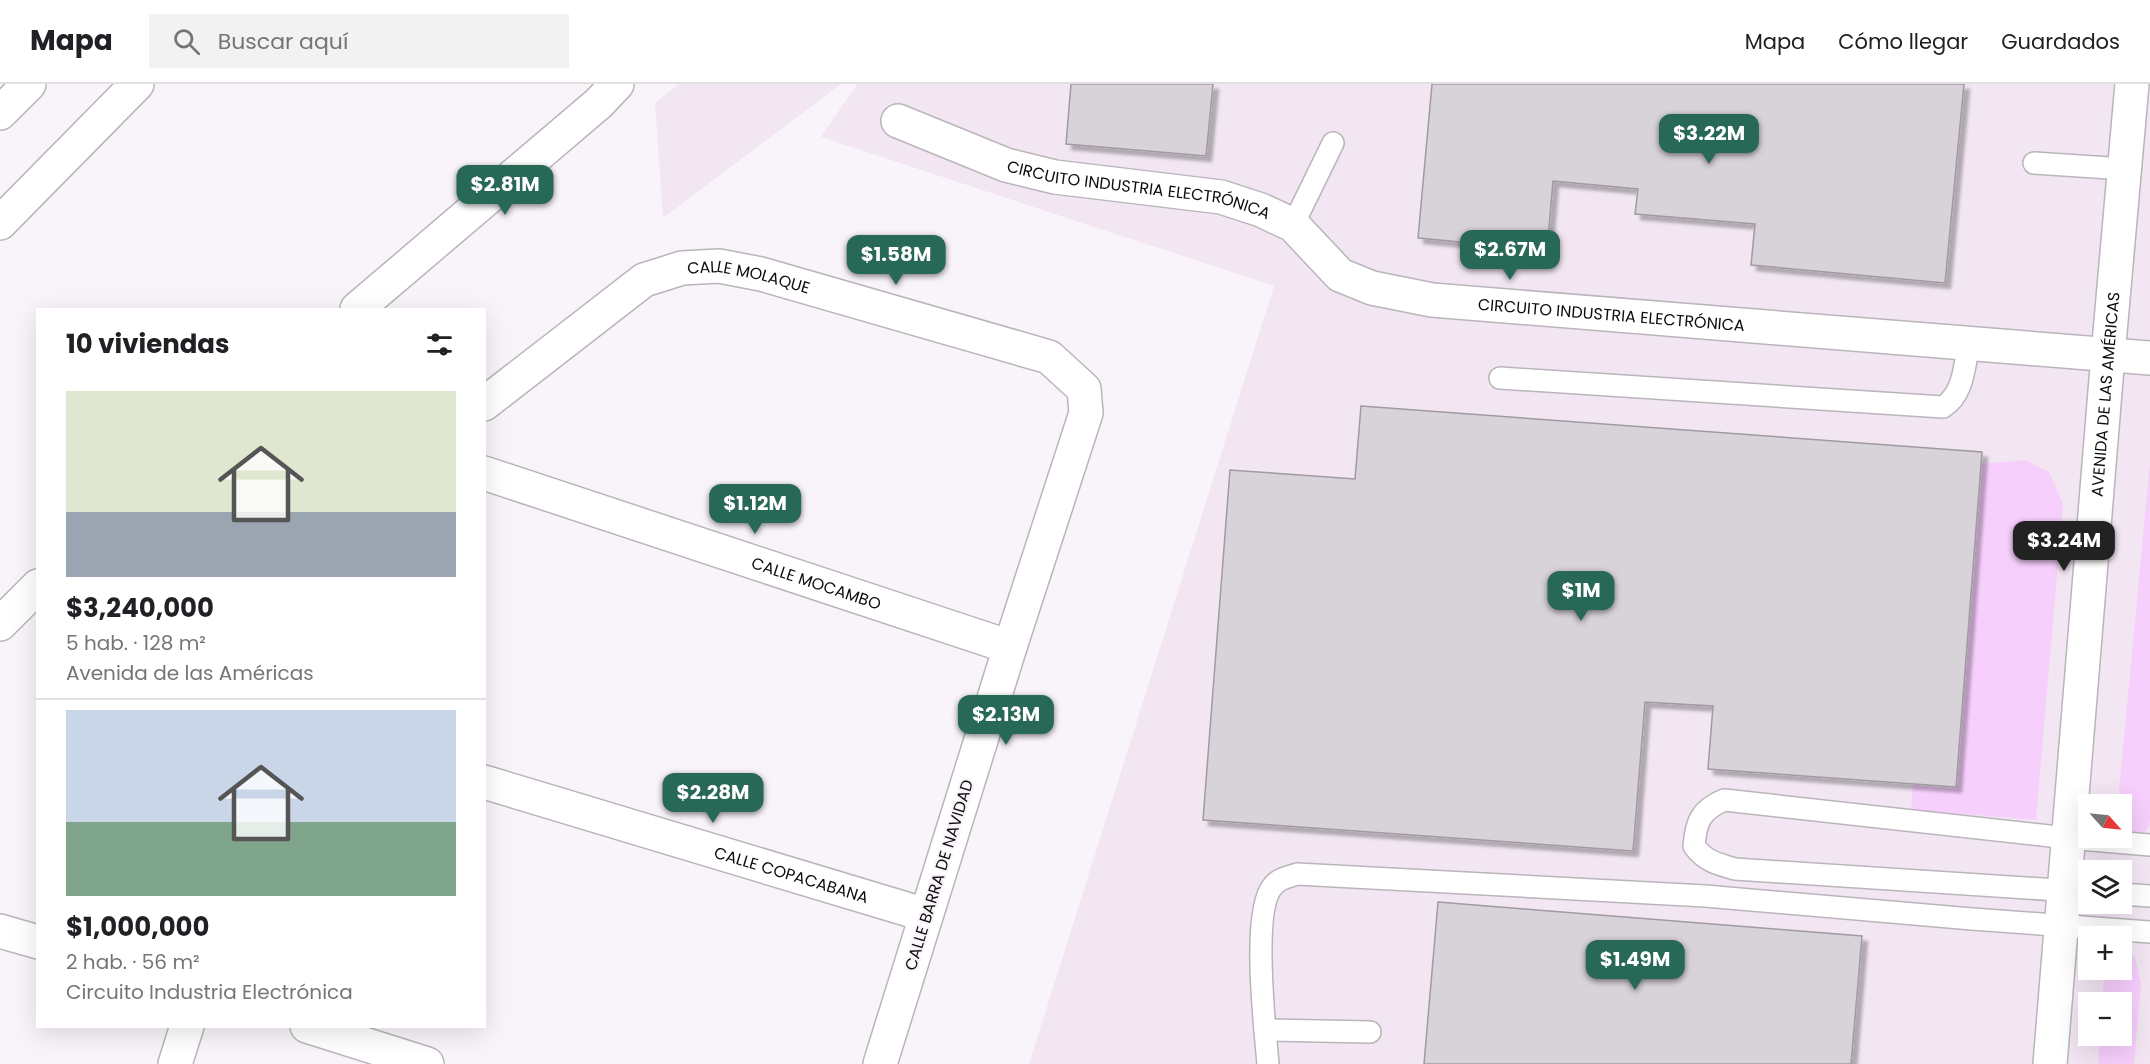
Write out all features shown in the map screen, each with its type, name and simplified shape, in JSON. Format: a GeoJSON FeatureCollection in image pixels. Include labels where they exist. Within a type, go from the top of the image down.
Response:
{"type":"FeatureCollection","features":[{"type":"Feature","properties":{"kind":"street"},"geometry":{"type":"LineString","coordinates":[[0,113],[29,84]]}},
{"type":"Feature","properties":{"kind":"street"},"geometry":{"type":"LineString","coordinates":[[1,224],[137,84]]}},
{"type":"Feature","properties":{"kind":"street"},"geometry":{"type":"LineString","coordinates":[[358,308],[599,103],[617,84]]}},
{"type":"Feature","properties":{"kind":"street","name":"AVENIDA DE LAS AMÉRICAS"},"geometry":{"type":"LineString","coordinates":[[2050,1064],[2061,925],[2076,892],[2068,838],[2132,84]]}},
{"type":"Feature","properties":{"kind":"street","name":"CIRCUITO INDUSTRIA ELECTRÓNICA"},"geometry":{"type":"LineString","coordinates":[[898,121],[1006,165],[1055,177],[1221,197],[1261,210],[1293,225],[1340,275],[1372,288],[1432,300],[2150,358]]}},
{"type":"Feature","properties":{"kind":"street","name":"CALLE MOLAQUE"},"geometry":{"type":"LineString","coordinates":[[486,402],[644,280],[682,268],[718,266],[761,274],[1048,357],[1084,389],[1086,413]]}},
{"type":"Feature","properties":{"kind":"street","name":"CALLE BARRA DE NAVIDAD"},"geometry":{"type":"LineString","coordinates":[[880,1064],[1010,647],[1086,413]]}},
{"type":"Feature","properties":{"kind":"street","name":"CALLE MOCAMBO"},"geometry":{"type":"LineString","coordinates":[[486,474],[1010,647]]}},
{"type":"Feature","properties":{"kind":"street"},"geometry":{"type":"LineString","coordinates":[[0,624],[36,588]]}},
{"type":"Feature","properties":{"kind":"street","name":"CALLE COPACABANA"},"geometry":{"type":"LineString","coordinates":[[486,783],[926,915]]}},
{"type":"Feature","properties":{"kind":"street"},"geometry":{"type":"LineString","coordinates":[[0,931],[36,941]]}},
{"type":"Feature","properties":{"kind":"street"},"geometry":{"type":"LineString","coordinates":[[176,1064],[186,1028]]}},
{"type":"Feature","properties":{"kind":"street"},"geometry":{"type":"LineString","coordinates":[[313,1028],[427,1064]]}},
{"type":"Feature","properties":{"kind":"lane"},"geometry":{"type":"LineString","coordinates":[[1293,225],[1333,143]]}},
{"type":"Feature","properties":{"kind":"lane"},"geometry":{"type":"LineString","coordinates":[[2034,163],[2125,170]]}},
{"type":"Feature","properties":{"kind":"lane"},"geometry":{"type":"LineString","coordinates":[[1500,378],[1943,406],[1951,402],[1960,385],[1969,344]]}},
{"type":"Feature","properties":{"kind":"lane"},"geometry":{"type":"LineString","coordinates":[[2076,892],[1735,868],[1715,863],[1702,856],[1694,846],[1695,832],[1701,817],[1710,806],[1724,800],[2150,845]]}},
{"type":"Feature","properties":{"kind":"lane"},"geometry":{"type":"LineString","coordinates":[[1268,1064],[1262,966],[1263,910],[1267,895],[1273,885],[1282,878],[1297,874],[1705,896],[2150,932]]}},
{"type":"Feature","properties":{"kind":"lane"},"geometry":{"type":"LineString","coordinates":[[2132,895],[2150,896]]}},
{"type":"Feature","properties":{"kind":"lane"},"geometry":{"type":"LineString","coordinates":[[1265,1030],[1370,1032]]}},
{"type":"Feature","properties":{"kind":"shaded area"},"geometry":{"type":"Polygon","coordinates":[[[679,84],[841,84],[663,218],[655,103],[679,84]]]}},
{"type":"Feature","properties":{"kind":"shaded area"},"geometry":{"type":"Polygon","coordinates":[[[857,84],[2150,84],[2150,1064],[1029,1064],[1274,286],[821,137],[857,84]]]}},
{"type":"Feature","properties":{"kind":"shaded area"},"geometry":{"type":"Polygon","coordinates":[[[2025,460],[2049,472],[2063,504],[2036,820],[1911,810],[1913,784],[1956,787],[1981,464],[2025,460]]]}},
{"type":"Feature","properties":{"kind":"shaded area"},"geometry":{"type":"Polygon","coordinates":[[[2150,462],[2150,820],[2143,834],[2132,833],[2132,794],[2119,794],[2150,462]]]}},
{"type":"Feature","properties":{"kind":"shaded area"},"geometry":{"type":"Polygon","coordinates":[[[2132,956],[2135,957],[2141,984],[2134,1064],[2098,1064],[2099,1046],[2132,1046],[2132,992],[2103,992],[2104,980],[2132,980],[2132,956]]]}},
{"type":"Feature","properties":{"kind":"building"},"geometry":{"type":"Polygon","coordinates":[[[1071,84],[1213,84],[1206,156],[1066,144],[1071,84]]]}},
{"type":"Feature","properties":{"kind":"building"},"geometry":{"type":"Polygon","coordinates":[[[1432,84],[1964,84],[1945,283],[1751,265],[1755,224],[1635,214],[1638,189],[1553,181],[1547,250],[1418,238],[1432,84]]]}},
{"type":"Feature","properties":{"kind":"building"},"geometry":{"type":"Polygon","coordinates":[[[1361,406],[1982,452],[1956,787],[1708,769],[1713,706],[1645,702],[1633,851],[1203,820],[1230,470],[1355,479],[1361,406]]]}},
{"type":"Feature","properties":{"kind":"building"},"geometry":{"type":"Polygon","coordinates":[[[1438,902],[1862,936],[1851,1064],[1424,1064],[1438,902]]]}}]}
